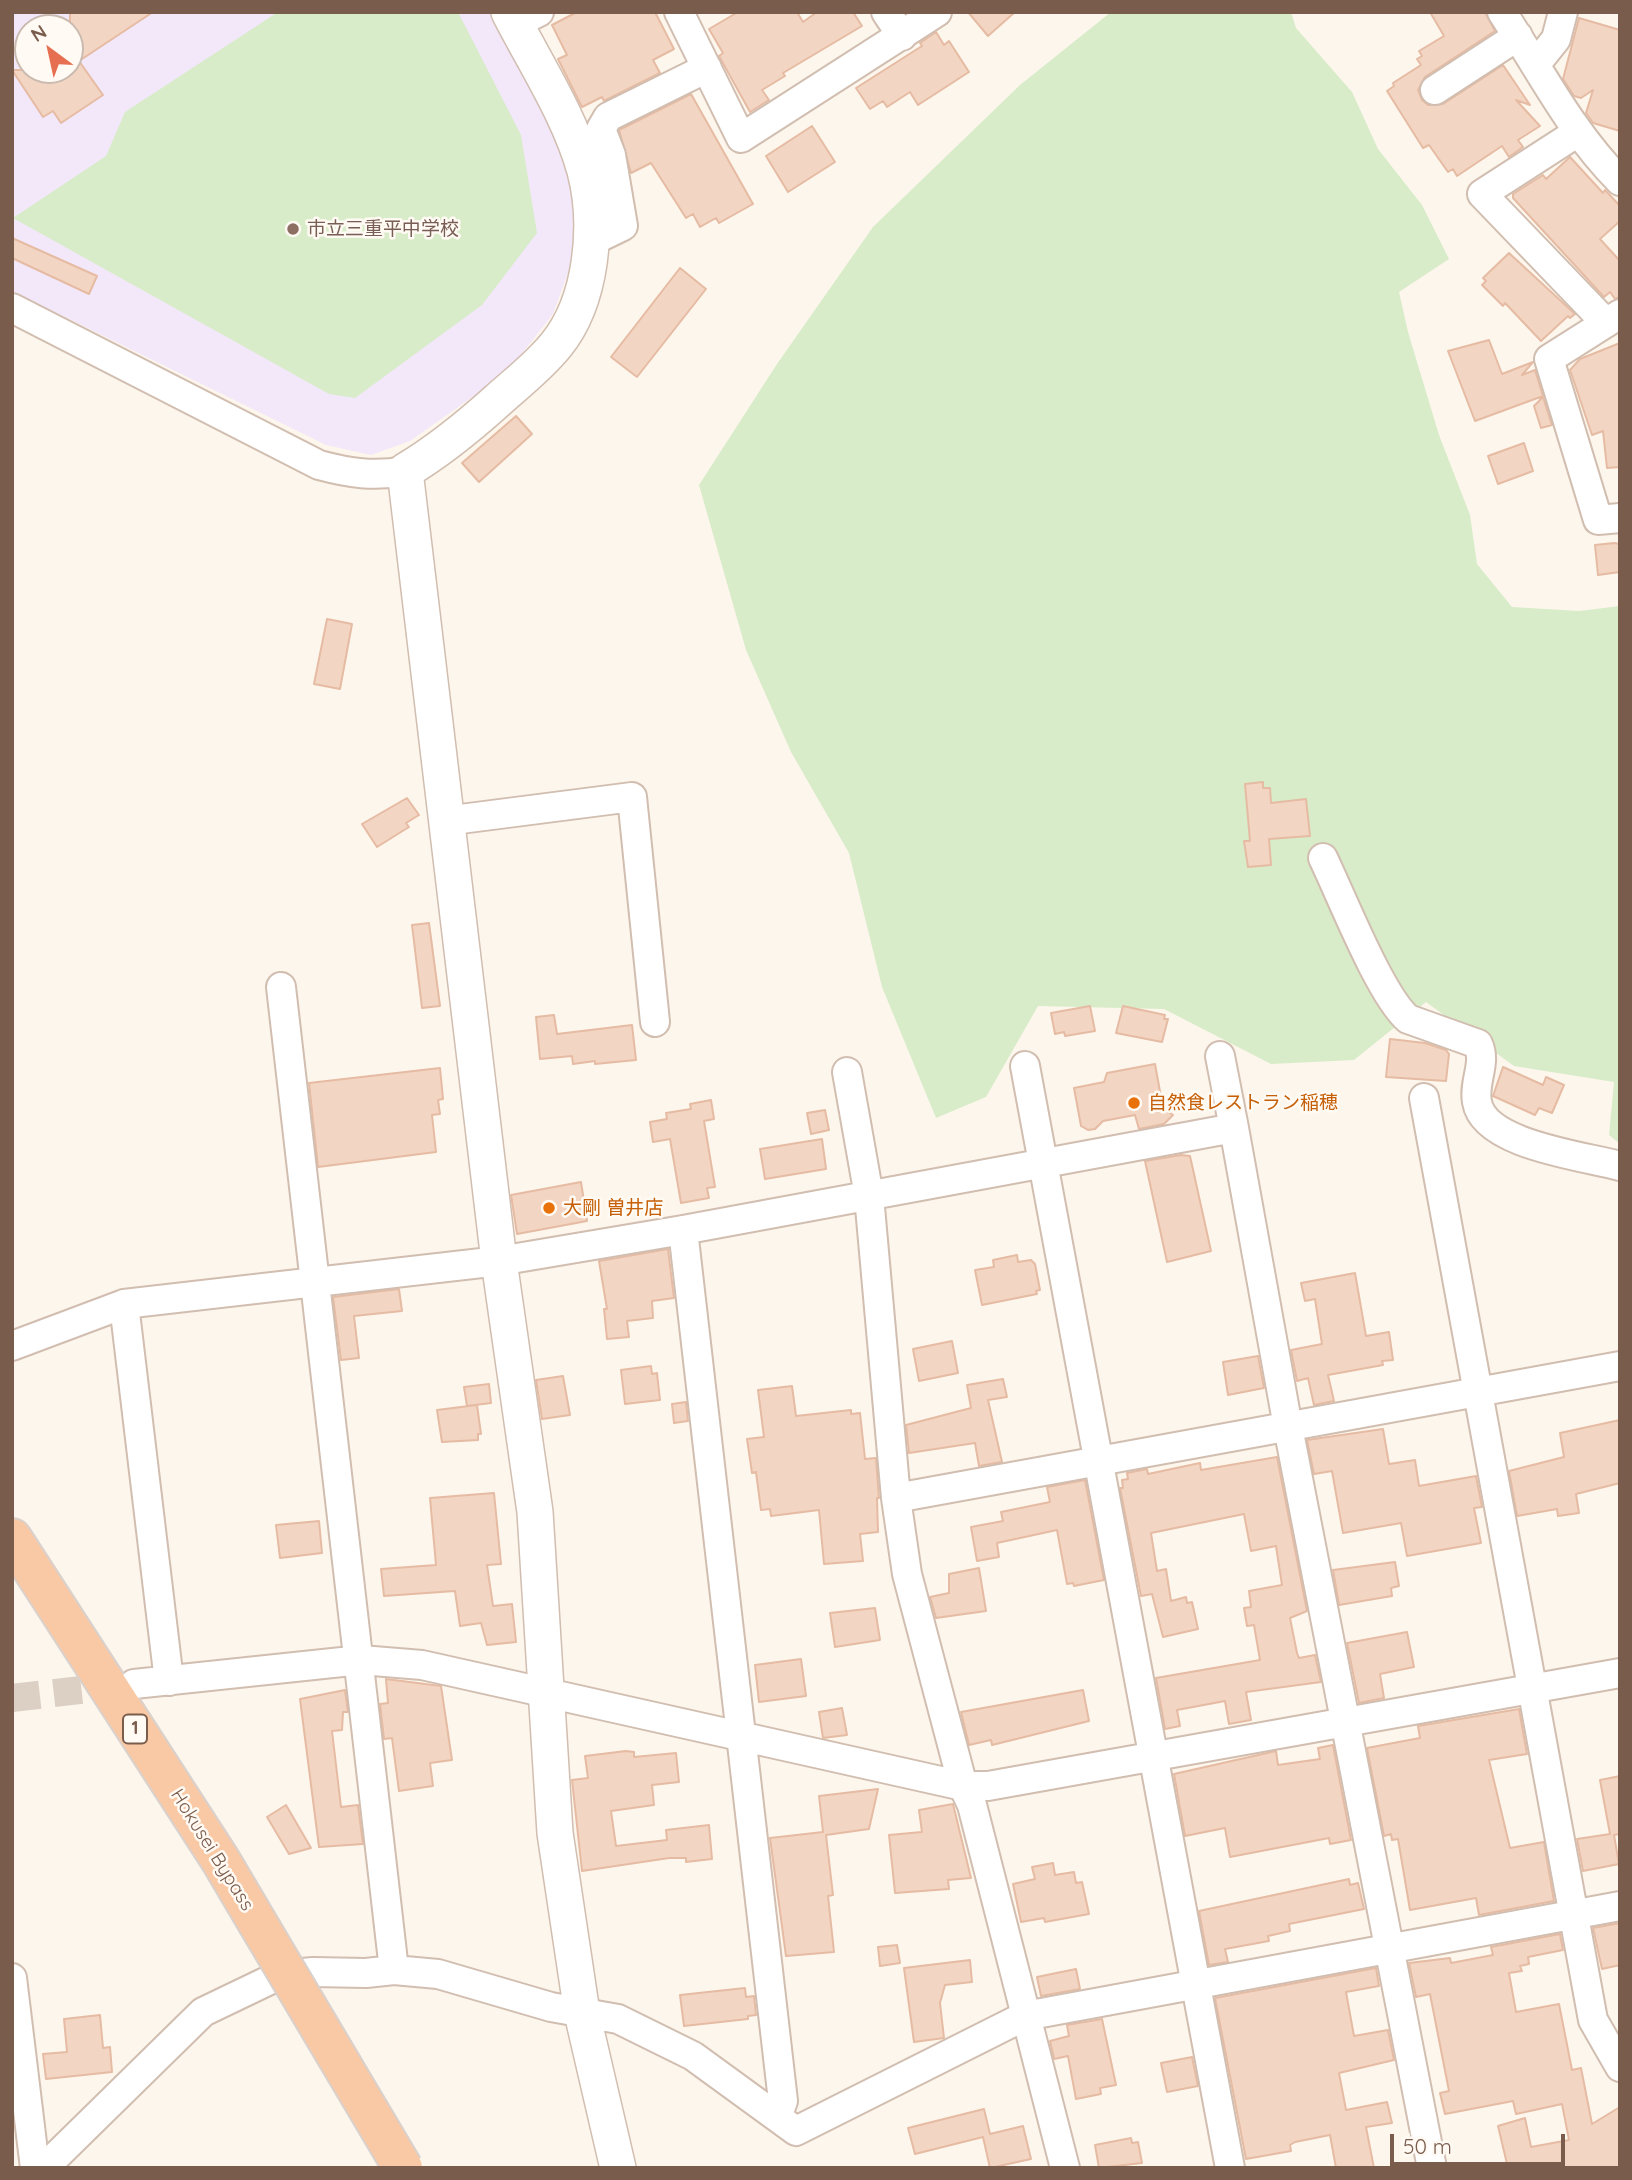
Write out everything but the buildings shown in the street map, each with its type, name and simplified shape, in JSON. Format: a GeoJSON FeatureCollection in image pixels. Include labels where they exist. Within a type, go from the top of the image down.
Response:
{"type":"FeatureCollection","features":[{"type":"Feature","properties":{"kind":"highway","name":"Hokusei Bypass"},"geometry":{"type":"LineString","coordinates":[[12,1538],[221,1861],[403,2168]]}},
{"type":"Feature","properties":{"kind":"street"},"geometry":{"type":"LineString","coordinates":[[679,12],[741,138],[937,12]]}},
{"type":"Feature","properties":{"kind":"street"},"geometry":{"type":"LineString","coordinates":[[886,12],[902,36]]}},
{"type":"Feature","properties":{"kind":"street"},"geometry":{"type":"LineString","coordinates":[[1503,12],[1578,132],[1619,178]]}},
{"type":"Feature","properties":{"kind":"street"},"geometry":{"type":"LineString","coordinates":[[1536,64],[1556,39],[1563,12]]}},
{"type":"Feature","properties":{"kind":"street"},"geometry":{"type":"LineString","coordinates":[[12,308],[319,465],[348,473],[380,476],[405,471],[445,447],[557,344],[579,303],[590,242],[589,188],[581,161],[521,16]]}},
{"type":"Feature","properties":{"kind":"street"},"geometry":{"type":"LineString","coordinates":[[1436,90],[1518,36]]}},
{"type":"Feature","properties":{"kind":"street"},"geometry":{"type":"LineString","coordinates":[[590,242],[623,226],[611,155],[601,129],[608,117],[707,68]]}},
{"type":"Feature","properties":{"kind":"street"},"geometry":{"type":"LineString","coordinates":[[1578,132],[1482,194],[1613,318],[1549,359],[1598,520],[1620,519]]}},
{"type":"Feature","properties":{"kind":"street"},"geometry":{"type":"LineString","coordinates":[[405,471],[499,1261],[535,1512],[555,1833],[582,2012],[618,2168]]}},
{"type":"Feature","properties":{"kind":"street"},"geometry":{"type":"LineString","coordinates":[[445,821],[632,797],[655,1022]]}},
{"type":"Feature","properties":{"kind":"street"},"geometry":{"type":"LineString","coordinates":[[1322,858],[1386,990],[1402,1013],[1408,1019],[1478,1044],[1483,1056],[1476,1100],[1481,1116],[1508,1136],[1620,1166]]}},
{"type":"Feature","properties":{"kind":"street"},"geometry":{"type":"LineString","coordinates":[[281,987],[361,1660],[394,1970]]}},
{"type":"Feature","properties":{"kind":"street"},"geometry":{"type":"LineString","coordinates":[[1220,1056],[1288,1427],[1432,2168]]}},
{"type":"Feature","properties":{"kind":"street"},"geometry":{"type":"LineString","coordinates":[[1025,1066],[1230,2168]]}},
{"type":"Feature","properties":{"kind":"street"},"geometry":{"type":"LineString","coordinates":[[846,1072],[869,1196],[896,1498],[907,1574],[963,1786],[972,1805],[1065,2168]]}},
{"type":"Feature","properties":{"kind":"street"},"geometry":{"type":"LineString","coordinates":[[1424,1098],[1593,2020],[1620,2067]]}},
{"type":"Feature","properties":{"kind":"street"},"geometry":{"type":"LineString","coordinates":[[12,1346],[124,1304],[499,1261],[683,1230],[1234,1128]]}},
{"type":"Feature","properties":{"kind":"street"},"geometry":{"type":"LineString","coordinates":[[683,1230],[783,2101],[778,2117]]}},
{"type":"Feature","properties":{"kind":"street"},"geometry":{"type":"LineString","coordinates":[[124,1304],[169,1681]]}},
{"type":"Feature","properties":{"kind":"street"},"geometry":{"type":"LineString","coordinates":[[896,1498],[1620,1366]]}},
{"type":"Feature","properties":{"kind":"street"},"geometry":{"type":"LineString","coordinates":[[134,1684],[361,1660],[422,1665],[548,1691],[743,1738],[963,1786],[988,1786],[1154,1759],[1620,1673]]}},
{"type":"Feature","properties":{"kind":"street"},"geometry":{"type":"LineString","coordinates":[[57,2163],[203,2012],[281,1975],[394,1970],[438,1974],[551,2007],[618,2019],[693,2056],[796,2131],[1024,2016],[1620,1906]]}},
{"type":"Feature","properties":{"kind":"street"},"geometry":{"type":"LineString","coordinates":[[12,1978],[20,2119],[35,2168]]}},
{"type":"Feature","properties":{"kind":"shaded area","name":"市立三重平中学校"},"geometry":{"type":"Polygon","coordinates":[[[12,12],[493,12],[568,160],[575,199],[573,259],[553,314],[517,360],[481,391],[410,441],[371,455],[326,445],[12,291],[12,12]]]}},
{"type":"Feature","properties":{"kind":"green space","name":"市立三重平中学校"},"geometry":{"type":"Polygon","coordinates":[[[278,12],[458,12],[521,135],[537,233],[482,305],[355,398],[329,394],[13,218],[106,156],[125,112],[278,12]]]}},
{"type":"Feature","properties":{"kind":"green space"},"geometry":{"type":"Polygon","coordinates":[[[1111,12],[1291,12],[1296,28],[1352,92],[1378,149],[1422,205],[1449,259],[1399,292],[1408,332],[1439,435],[1470,515],[1477,564],[1512,607],[1579,611],[1620,606],[1620,1144],[1609,1135],[1614,1082],[1514,1066],[1426,1002],[1354,1060],[1271,1064],[1164,1009],[1038,1006],[986,1097],[936,1118],[882,987],[849,853],[791,752],[746,650],[699,485],[777,364],[873,227],[1020,85],[1111,12]]]}},
{"type":"Feature","properties":{"kind":"tunnel"},"geometry":{"type":"LineString","coordinates":[[12,1698],[124,1685]]}},
{"type":"Feature","properties":{"kind":"place","name":"市立三重平中学校"},"geometry":{"type":"Point","coordinates":[293,229]}},
{"type":"Feature","properties":{"kind":"place","name":"自然食レストラン稲穂"},"geometry":{"type":"Point","coordinates":[1134,1103]}},
{"type":"Feature","properties":{"kind":"place","name":"大剛 曽井店"},"geometry":{"type":"Point","coordinates":[549,1208]}}]}
